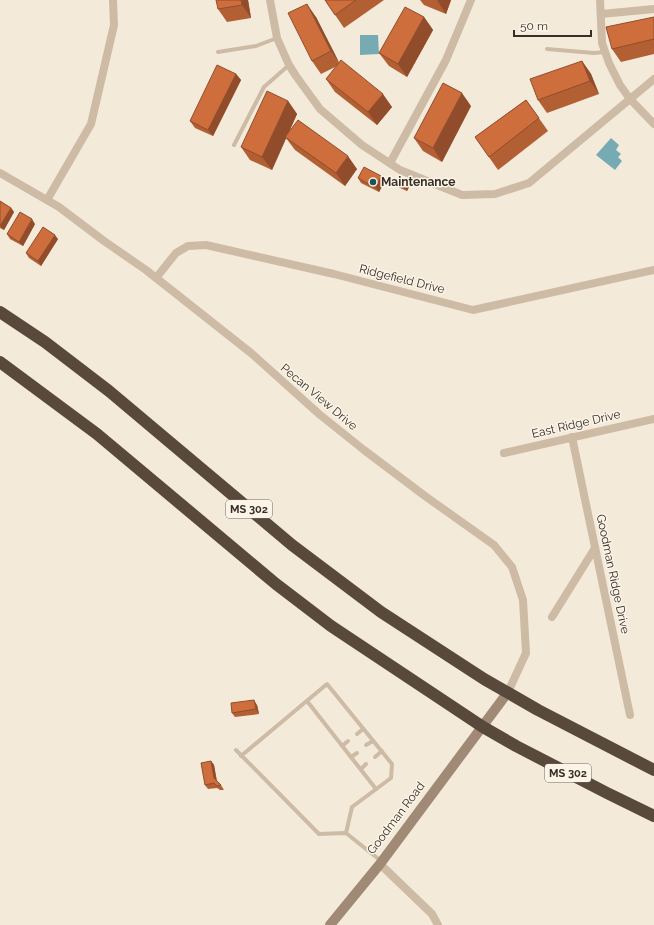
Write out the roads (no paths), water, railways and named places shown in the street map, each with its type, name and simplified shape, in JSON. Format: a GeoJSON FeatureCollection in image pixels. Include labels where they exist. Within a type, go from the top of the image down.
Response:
{"type":"FeatureCollection","features":[{"type":"Feature","properties":{"kind":"highway","name":"MS 302"},"geometry":{"type":"LineString","coordinates":[[0,312],[45,342],[109,391],[292,545],[381,612],[484,680],[538,710],[654,770]]}},
{"type":"Feature","properties":{"kind":"highway","name":"MS 302"},"geometry":{"type":"LineString","coordinates":[[0,362],[97,434],[276,584],[331,626],[483,727],[516,746],[654,816]]}},
{"type":"Feature","properties":{"kind":"main road","name":"Goodman Road"},"geometry":{"type":"LineString","coordinates":[[330,925],[381,863],[508,692]]}},
{"type":"Feature","properties":{"kind":"street"},"geometry":{"type":"LineString","coordinates":[[47,200],[91,124],[114,25],[113,0]]}},
{"type":"Feature","properties":{"kind":"street"},"geometry":{"type":"LineString","coordinates":[[390,163],[446,60],[471,0]]}},
{"type":"Feature","properties":{"kind":"street"},"geometry":{"type":"LineString","coordinates":[[600,0],[602,43],[609,63],[620,85],[630,99],[654,124]]}},
{"type":"Feature","properties":{"kind":"street"},"geometry":{"type":"LineString","coordinates":[[272,1],[278,38],[289,64],[320,109],[362,145],[400,170],[462,195],[496,194],[529,183],[654,79]]}},
{"type":"Feature","properties":{"kind":"street"},"geometry":{"type":"LineString","coordinates":[[601,14],[654,9]]}},
{"type":"Feature","properties":{"kind":"street","name":"Pecan View Drive"},"geometry":{"type":"LineString","coordinates":[[0,173],[59,206],[156,278],[251,353],[325,419],[425,496],[494,545],[512,567],[523,600],[526,653],[508,692]]}},
{"type":"Feature","properties":{"kind":"street","name":"Ridgefield Drive"},"geometry":{"type":"LineString","coordinates":[[156,278],[176,253],[188,246],[206,245],[334,274],[473,310],[654,270]]}},
{"type":"Feature","properties":{"kind":"street","name":"East Ridge Drive"},"geometry":{"type":"LineString","coordinates":[[504,453],[654,419]]}},
{"type":"Feature","properties":{"kind":"street","name":"Goodman Ridge Drive"},"geometry":{"type":"LineString","coordinates":[[572,437],[630,715]]}},
{"type":"Feature","properties":{"kind":"street"},"geometry":{"type":"LineString","coordinates":[[552,617],[595,548]]}},
{"type":"Feature","properties":{"kind":"street"},"geometry":{"type":"LineString","coordinates":[[381,863],[432,914],[438,925]]}},
{"type":"Feature","properties":{"kind":"lane"},"geometry":{"type":"LineString","coordinates":[[218,52],[256,46],[278,38]]}},
{"type":"Feature","properties":{"kind":"lane"},"geometry":{"type":"LineString","coordinates":[[547,49],[594,53],[605,52]]}},
{"type":"Feature","properties":{"kind":"lane"},"geometry":{"type":"LineString","coordinates":[[234,145],[264,86],[289,64]]}},
{"type":"Feature","properties":{"kind":"lane"},"geometry":{"type":"LineString","coordinates":[[241,756],[327,684],[392,764],[391,778],[352,807],[346,833]]}},
{"type":"Feature","properties":{"kind":"lane"},"geometry":{"type":"LineString","coordinates":[[307,701],[376,789]]}},
{"type":"Feature","properties":{"kind":"lane"},"geometry":{"type":"LineString","coordinates":[[357,734],[363,728]]}},
{"type":"Feature","properties":{"kind":"lane"},"geometry":{"type":"LineString","coordinates":[[342,746],[348,741]]}},
{"type":"Feature","properties":{"kind":"lane"},"geometry":{"type":"LineString","coordinates":[[366,745],[373,741]]}},
{"type":"Feature","properties":{"kind":"lane"},"geometry":{"type":"LineString","coordinates":[[236,750],[319,834],[346,833],[381,863]]}},
{"type":"Feature","properties":{"kind":"lane"},"geometry":{"type":"LineString","coordinates":[[375,757],[382,752]]}},
{"type":"Feature","properties":{"kind":"lane"},"geometry":{"type":"LineString","coordinates":[[351,757],[357,753]]}},
{"type":"Feature","properties":{"kind":"lane"},"geometry":{"type":"LineString","coordinates":[[361,769],[366,764]]}},
{"type":"Feature","properties":{"kind":"water"},"geometry":{"type":"Polygon","coordinates":[[[360,35],[378,35],[379,54],[360,55],[360,35]]]}},
{"type":"Feature","properties":{"kind":"water"},"geometry":{"type":"Polygon","coordinates":[[[611,138],[619,145],[616,150],[621,154],[618,157],[622,161],[615,170],[596,155],[611,138]]]}},
{"type":"Feature","properties":{"kind":"place","name":"Maintenance"},"geometry":{"type":"Point","coordinates":[373,182]}}]}
